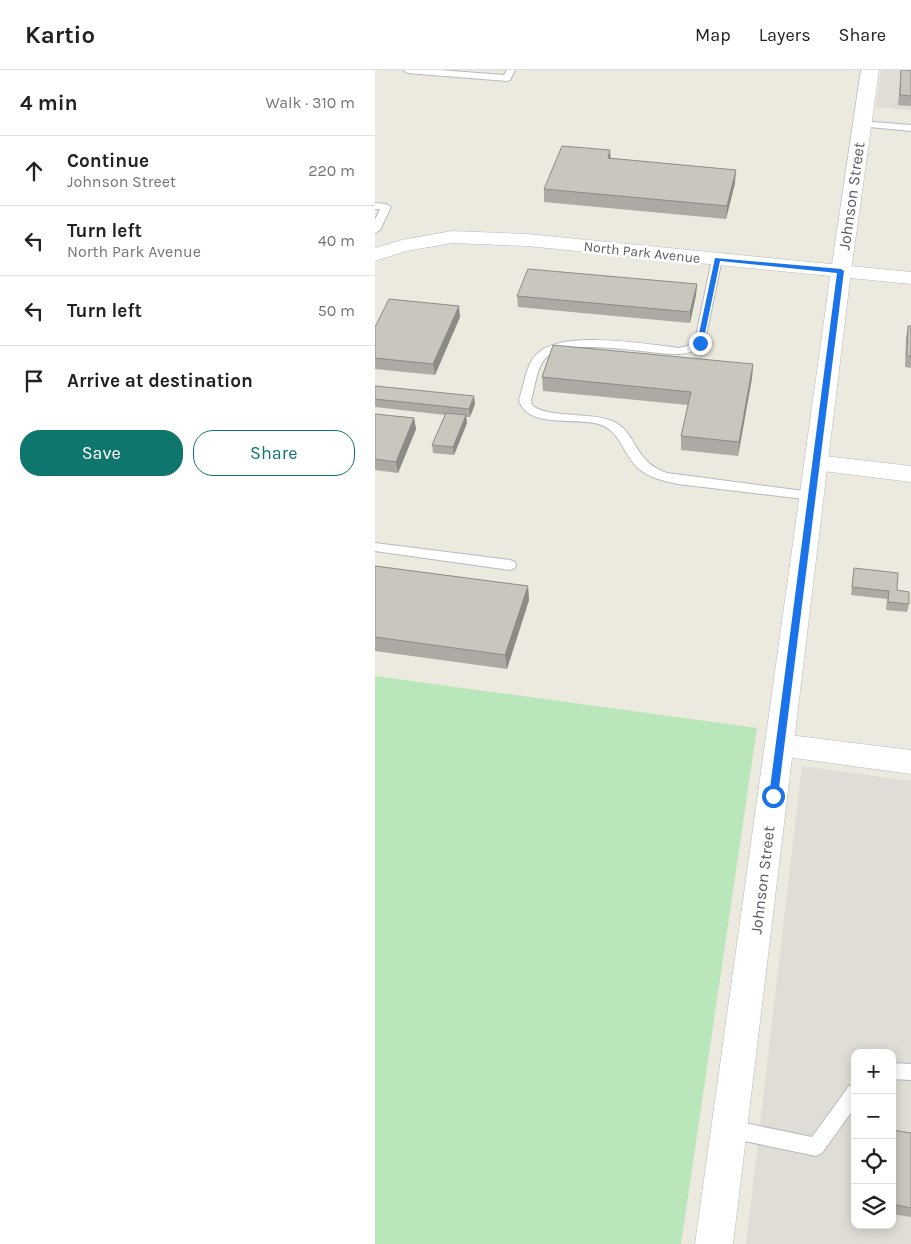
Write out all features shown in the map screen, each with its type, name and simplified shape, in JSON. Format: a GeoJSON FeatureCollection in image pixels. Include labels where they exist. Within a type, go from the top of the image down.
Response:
{"type":"FeatureCollection","features":[{"type":"Feature","properties":{"kind":"street","name":"Johnson Street"},"geometry":{"type":"LineString","coordinates":[[714,1244],[841,271],[870,70]]}},
{"type":"Feature","properties":{"kind":"street","name":"North Park Avenue"},"geometry":{"type":"LineString","coordinates":[[375,255],[402,246],[452,237],[527,240],[911,278]]}},
{"type":"Feature","properties":{"kind":"street"},"geometry":{"type":"LineString","coordinates":[[816,463],[911,474]]}},
{"type":"Feature","properties":{"kind":"street"},"geometry":{"type":"LineString","coordinates":[[780,745],[911,762]]}},
{"type":"Feature","properties":{"kind":"lane"},"geometry":{"type":"LineString","coordinates":[[407,70],[507,78],[511,70]]}},
{"type":"Feature","properties":{"kind":"lane"},"geometry":{"type":"LineString","coordinates":[[862,124],[911,128]]}},
{"type":"Feature","properties":{"kind":"lane"},"geometry":{"type":"LineString","coordinates":[[375,206],[386,207],[375,230]]}},
{"type":"Feature","properties":{"kind":"lane"},"geometry":{"type":"LineString","coordinates":[[717,259],[707,287],[700,343],[691,349],[679,351],[578,343],[553,349],[539,358],[525,400],[526,404],[532,412],[605,422],[622,433],[639,463],[658,475],[679,480],[812,496]]}},
{"type":"Feature","properties":{"kind":"lane"},"geometry":{"type":"LineString","coordinates":[[375,547],[510,565]]}},
{"type":"Feature","properties":{"kind":"lane"},"geometry":{"type":"LineString","coordinates":[[896,1070],[911,1072]]}},
{"type":"Feature","properties":{"kind":"lane"},"geometry":{"type":"LineString","coordinates":[[729,1129],[816,1147],[854,1094]]}},
{"type":"Feature","properties":{"kind":"shaded area"},"geometry":{"type":"Polygon","coordinates":[[[881,70],[911,70],[911,110],[876,107],[881,70]]]}},
{"type":"Feature","properties":{"kind":"shaded area"},"geometry":{"type":"Polygon","coordinates":[[[802,766],[911,781],[911,1244],[746,1244],[802,766]]]}},
{"type":"Feature","properties":{"kind":"green space"},"geometry":{"type":"Polygon","coordinates":[[[375,676],[757,728],[681,1244],[375,1244],[375,676]]]}},
{"type":"Feature","properties":{"kind":"building"},"geometry":{"type":"Polygon","coordinates":[[[901,70],[911,70],[911,96],[900,95],[901,70]]]}},
{"type":"Feature","properties":{"kind":"building"},"geometry":{"type":"Polygon","coordinates":[[[562,146],[610,150],[608,158],[736,170],[727,206],[544,189],[562,146]]]}},
{"type":"Feature","properties":{"kind":"building"},"geometry":{"type":"Polygon","coordinates":[[[528,269],[697,284],[690,312],[517,296],[528,269]]]}},
{"type":"Feature","properties":{"kind":"building"},"geometry":{"type":"Polygon","coordinates":[[[389,299],[459,306],[433,364],[375,358],[375,327],[389,299]]]}},
{"type":"Feature","properties":{"kind":"building"},"geometry":{"type":"Polygon","coordinates":[[[908,326],[911,326],[911,356],[907,356],[908,326]]]}},
{"type":"Feature","properties":{"kind":"building"},"geometry":{"type":"Polygon","coordinates":[[[553,345],[753,364],[739,442],[681,436],[691,392],[542,377],[553,345]]]}},
{"type":"Feature","properties":{"kind":"building"},"geometry":{"type":"Polygon","coordinates":[[[375,386],[474,396],[469,409],[375,399],[375,386]]]}},
{"type":"Feature","properties":{"kind":"building"},"geometry":{"type":"Polygon","coordinates":[[[446,413],[466,415],[453,447],[432,445],[446,413]]]}},
{"type":"Feature","properties":{"kind":"building"},"geometry":{"type":"Polygon","coordinates":[[[375,414],[414,418],[396,462],[375,459],[375,414]]]}},
{"type":"Feature","properties":{"kind":"building"},"geometry":{"type":"Polygon","coordinates":[[[375,566],[528,586],[505,655],[375,637],[375,566]]]}},
{"type":"Feature","properties":{"kind":"building"},"geometry":{"type":"Polygon","coordinates":[[[854,568],[898,573],[897,590],[909,592],[909,604],[888,602],[889,591],[852,587],[854,568]]]}},
{"type":"Feature","properties":{"kind":"building"},"geometry":{"type":"Polygon","coordinates":[[[896,1131],[911,1133],[911,1208],[896,1205],[896,1131]]]}},
{"type":"Feature","properties":{"kind":"route"},"geometry":{"type":"LineString","coordinates":[[700,343],[717,259],[841,271],[773,796]]}}]}
